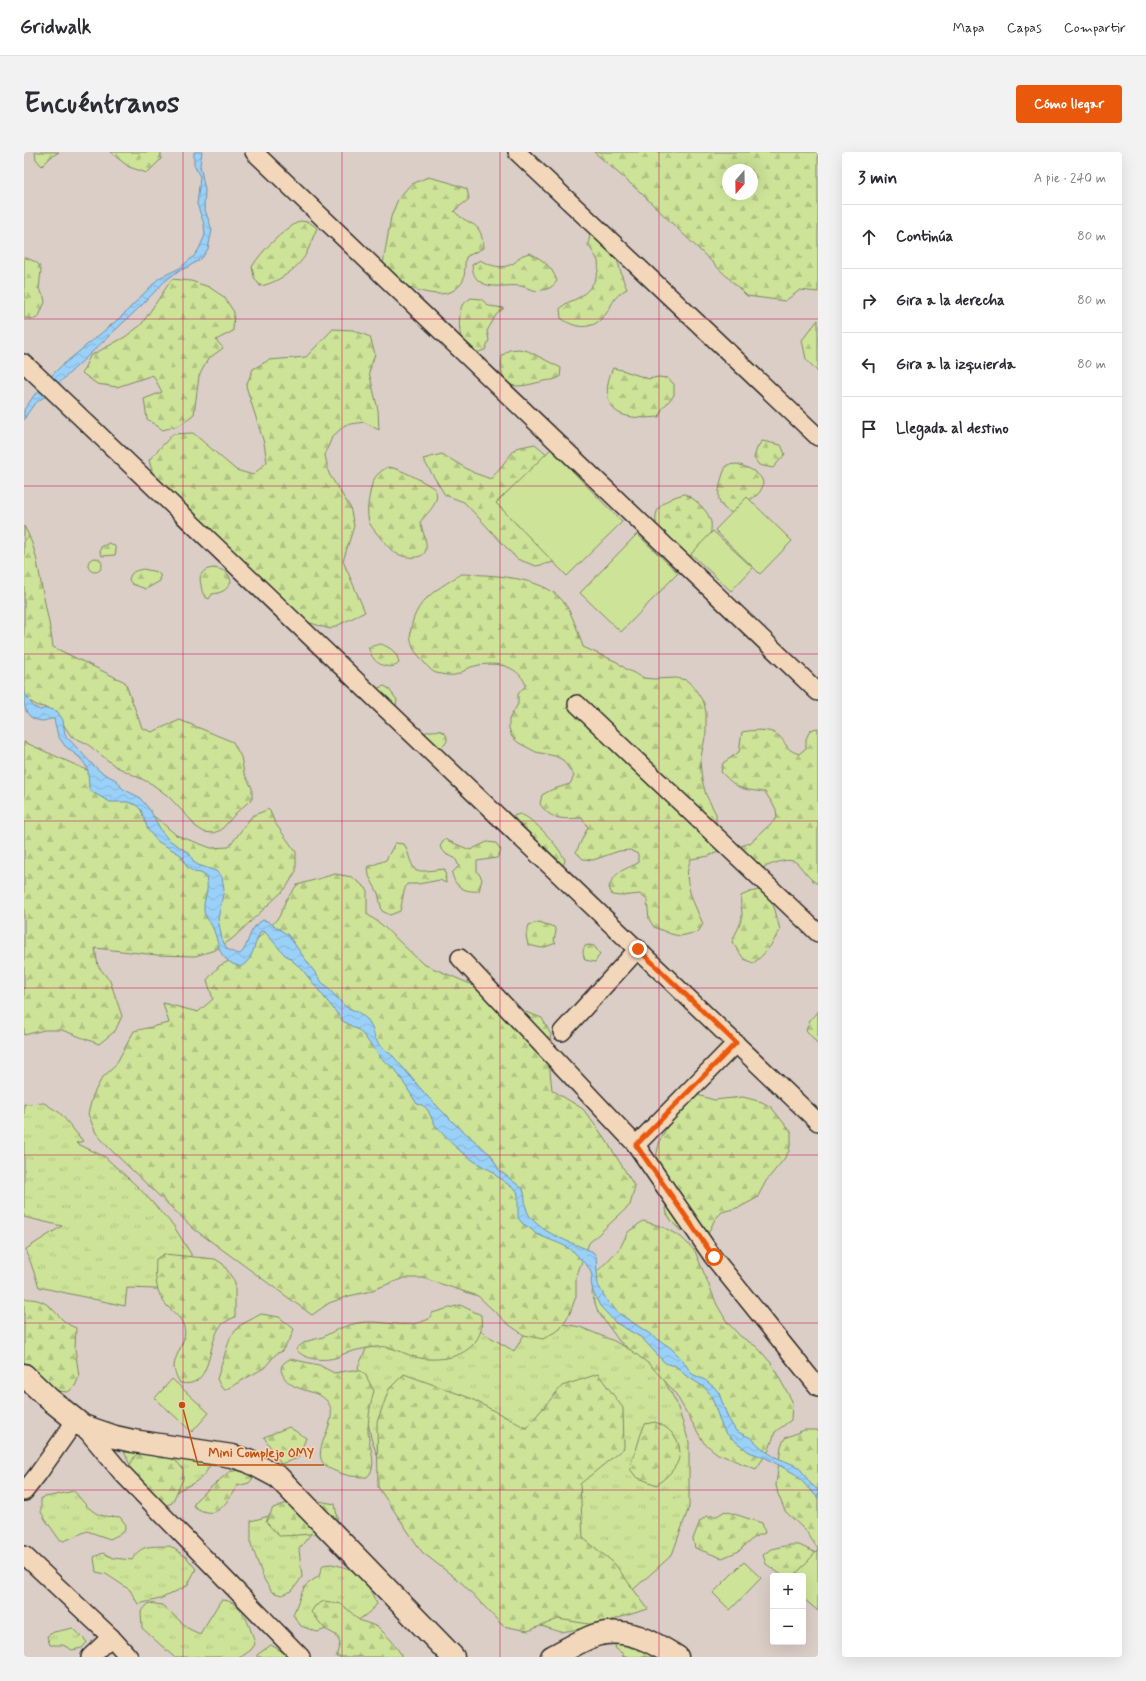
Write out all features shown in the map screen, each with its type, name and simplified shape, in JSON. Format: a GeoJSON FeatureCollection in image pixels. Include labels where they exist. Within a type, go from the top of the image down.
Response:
{"type":"FeatureCollection","features":[{"type":"Feature","properties":{"kind":"main road"},"geometry":{"type":"LineString","coordinates":[[24,1375],[48,1398],[79,1423],[115,1437],[133,1441],[232,1456],[248,1461],[278,1477],[453,1657]]}},
{"type":"Feature","properties":{"kind":"main road"},"geometry":{"type":"LineString","coordinates":[[552,1657],[596,1635],[612,1632],[624,1632],[635,1635],[677,1657]]}},
{"type":"Feature","properties":{"kind":"street"},"geometry":{"type":"LineString","coordinates":[[254,152],[818,692]]}},
{"type":"Feature","properties":{"kind":"street"},"geometry":{"type":"LineString","coordinates":[[517,152],[818,437]]}},
{"type":"Feature","properties":{"kind":"street"},"geometry":{"type":"LineString","coordinates":[[28,374],[638,949],[818,1122]]}},
{"type":"Feature","properties":{"kind":"street"},"geometry":{"type":"LineString","coordinates":[[577,704],[818,933]]}},
{"type":"Feature","properties":{"kind":"street"},"geometry":{"type":"LineString","coordinates":[[562,1032],[638,949]]}},
{"type":"Feature","properties":{"kind":"street"},"geometry":{"type":"LineString","coordinates":[[460,958],[636,1145],[714,1257],[818,1387]]}},
{"type":"Feature","properties":{"kind":"street"},"geometry":{"type":"LineString","coordinates":[[636,1145],[736,1043]]}},
{"type":"Feature","properties":{"kind":"street"},"geometry":{"type":"LineString","coordinates":[[24,1492],[79,1423],[126,1478],[302,1657]]}},
{"type":"Feature","properties":{"kind":"street"},"geometry":{"type":"LineString","coordinates":[[24,1555],[111,1637],[129,1657]]}},
{"type":"Feature","properties":{"kind":"street"},"geometry":{"type":"LineString","coordinates":[[90,1657],[111,1637]]}},
{"type":"Feature","properties":{"kind":"green space"},"geometry":{"type":"Polygon","coordinates":[[[35,152],[59,152],[51,157],[42,166],[36,159],[35,152]]]}},
{"type":"Feature","properties":{"kind":"green space"},"geometry":{"type":"Polygon","coordinates":[[[110,152],[161,152],[161,159],[147,173],[129,167],[110,152]]]}},
{"type":"Feature","properties":{"kind":"green space"},"geometry":{"type":"Polygon","coordinates":[[[594,152],[818,152],[818,292],[800,290],[785,301],[747,296],[639,191],[594,152]]]}},
{"type":"Feature","properties":{"kind":"green space"},"geometry":{"type":"Polygon","coordinates":[[[428,177],[467,189],[469,199],[454,211],[478,228],[482,239],[483,248],[466,257],[463,282],[454,290],[446,293],[427,293],[391,281],[383,264],[391,217],[398,199],[410,185],[428,177]]]}},
{"type":"Feature","properties":{"kind":"green space"},"geometry":{"type":"Polygon","coordinates":[[[300,221],[309,222],[317,228],[306,254],[298,265],[286,275],[266,285],[260,286],[254,277],[252,267],[273,241],[300,221]]]}},
{"type":"Feature","properties":{"kind":"green space"},"geometry":{"type":"Polygon","coordinates":[[[590,235],[600,237],[612,248],[627,289],[615,299],[606,313],[598,321],[588,326],[577,326],[561,318],[560,309],[585,293],[596,278],[598,272],[598,261],[588,245],[590,235]]]}},
{"type":"Feature","properties":{"kind":"green space"},"geometry":{"type":"Polygon","coordinates":[[[530,253],[550,267],[557,281],[551,287],[545,290],[532,290],[521,286],[488,285],[479,281],[474,273],[472,265],[480,260],[488,264],[501,267],[510,265],[521,256],[530,253]]]}},
{"type":"Feature","properties":{"kind":"green space"},"geometry":{"type":"Polygon","coordinates":[[[24,257],[36,262],[41,270],[39,289],[45,302],[39,316],[35,319],[24,318],[24,257]]]}},
{"type":"Feature","properties":{"kind":"green space"},"geometry":{"type":"Polygon","coordinates":[[[172,279],[191,281],[209,287],[224,297],[234,312],[233,331],[216,340],[223,348],[208,359],[199,376],[194,414],[180,425],[163,430],[147,419],[144,399],[162,392],[153,375],[117,387],[97,384],[82,373],[90,356],[125,337],[141,325],[172,279]]]}},
{"type":"Feature","properties":{"kind":"green space"},"geometry":{"type":"Polygon","coordinates":[[[471,298],[481,299],[489,306],[504,308],[496,315],[487,331],[489,340],[485,350],[478,352],[469,350],[465,346],[460,333],[459,325],[462,305],[471,298]]]}},
{"type":"Feature","properties":{"kind":"green space"},"geometry":{"type":"Polygon","coordinates":[[[818,320],[818,372],[806,359],[802,340],[818,320]]]}},
{"type":"Feature","properties":{"kind":"green space"},"geometry":{"type":"Polygon","coordinates":[[[333,329],[353,330],[370,337],[375,354],[369,372],[378,410],[379,430],[364,422],[345,425],[332,437],[325,455],[329,474],[350,507],[354,526],[343,561],[365,612],[330,629],[291,617],[249,577],[183,529],[169,514],[159,497],[149,460],[173,434],[193,433],[236,470],[253,475],[267,462],[264,443],[246,386],[253,369],[269,360],[306,357],[333,329]]]}},
{"type":"Feature","properties":{"kind":"green space"},"geometry":{"type":"Polygon","coordinates":[[[519,349],[528,351],[561,368],[560,377],[522,386],[509,384],[505,381],[502,375],[502,356],[509,350],[519,349]]]}},
{"type":"Feature","properties":{"kind":"green space"},"geometry":{"type":"Polygon","coordinates":[[[613,368],[649,379],[658,377],[667,378],[674,384],[674,395],[662,409],[659,417],[633,417],[623,415],[614,409],[610,404],[607,392],[613,368]]]}},
{"type":"Feature","properties":{"kind":"green space"},"geometry":{"type":"Polygon","coordinates":[[[762,441],[781,445],[785,454],[773,468],[759,465],[754,458],[757,448],[762,441]]]}},
{"type":"Feature","properties":{"kind":"green space"},"geometry":{"type":"Polygon","coordinates":[[[535,444],[549,456],[509,508],[517,525],[535,532],[555,562],[536,566],[517,559],[464,502],[445,495],[423,459],[442,454],[474,473],[491,479],[516,448],[535,444]]]}},
{"type":"Feature","properties":{"kind":"green space"},"geometry":{"type":"Polygon","coordinates":[[[551,449],[622,522],[567,576],[496,503],[551,449]]]}},
{"type":"Feature","properties":{"kind":"green space"},"geometry":{"type":"Polygon","coordinates":[[[737,464],[754,471],[762,479],[763,484],[762,489],[754,498],[745,501],[736,508],[733,513],[726,510],[721,505],[719,490],[727,465],[737,464]]]}},
{"type":"Feature","properties":{"kind":"green space"},"geometry":{"type":"Polygon","coordinates":[[[388,467],[405,472],[435,489],[435,503],[420,522],[426,545],[425,552],[422,555],[405,557],[397,554],[377,534],[370,524],[368,505],[372,484],[375,477],[388,467]]]}},
{"type":"Feature","properties":{"kind":"green space"},"geometry":{"type":"Polygon","coordinates":[[[685,494],[704,509],[711,522],[710,541],[703,549],[686,558],[657,534],[656,520],[657,511],[663,504],[676,496],[685,494]]]}},
{"type":"Feature","properties":{"kind":"green space"},"geometry":{"type":"Polygon","coordinates":[[[747,497],[792,541],[760,574],[715,530],[747,497]]]}},
{"type":"Feature","properties":{"kind":"green space"},"geometry":{"type":"Polygon","coordinates":[[[24,526],[29,535],[37,561],[53,647],[125,682],[142,728],[152,732],[180,720],[233,742],[241,757],[244,773],[252,788],[252,799],[237,812],[221,830],[213,833],[204,832],[195,826],[168,796],[152,784],[115,766],[86,743],[71,736],[56,713],[48,708],[38,706],[24,698],[24,526]]]}},
{"type":"Feature","properties":{"kind":"green space"},"geometry":{"type":"Polygon","coordinates":[[[713,531],[753,568],[731,591],[691,554],[713,531]]]}},
{"type":"Feature","properties":{"kind":"green space"},"geometry":{"type":"Polygon","coordinates":[[[637,534],[678,573],[621,632],[580,593],[637,534]]]}},
{"type":"Feature","properties":{"kind":"green space"},"geometry":{"type":"Polygon","coordinates":[[[109,543],[114,545],[116,550],[115,555],[102,556],[100,552],[101,547],[109,543]]]}},
{"type":"Feature","properties":{"kind":"green space"},"geometry":{"type":"Polygon","coordinates":[[[92,558],[98,558],[102,562],[102,568],[98,572],[92,572],[88,568],[88,562],[92,558]]]}},
{"type":"Feature","properties":{"kind":"green space"},"geometry":{"type":"Polygon","coordinates":[[[214,568],[226,572],[231,582],[221,592],[212,594],[209,599],[203,593],[200,578],[204,571],[214,568]]]}},
{"type":"Feature","properties":{"kind":"green space"},"geometry":{"type":"Polygon","coordinates":[[[143,569],[157,572],[161,576],[160,581],[146,589],[132,584],[129,580],[132,573],[143,569]]]}},
{"type":"Feature","properties":{"kind":"green space"},"geometry":{"type":"Polygon","coordinates":[[[461,574],[514,578],[541,586],[553,592],[565,604],[569,610],[583,647],[617,662],[626,669],[644,678],[676,678],[686,680],[693,686],[704,703],[706,713],[706,733],[700,761],[702,780],[706,795],[716,814],[716,824],[720,843],[718,852],[709,856],[691,859],[688,867],[687,875],[690,892],[703,924],[698,932],[680,936],[654,927],[649,919],[647,900],[640,894],[621,896],[612,895],[609,887],[614,877],[620,872],[638,863],[638,854],[630,850],[619,851],[593,860],[583,859],[576,852],[588,827],[582,818],[558,818],[544,810],[540,804],[542,795],[551,790],[570,784],[574,776],[563,760],[555,756],[536,752],[519,743],[512,737],[509,728],[509,719],[518,704],[518,694],[526,685],[517,672],[503,666],[487,664],[471,667],[455,675],[436,673],[429,668],[414,650],[411,628],[419,607],[432,593],[461,574]]]}},
{"type":"Feature","properties":{"kind":"green space"},"geometry":{"type":"Polygon","coordinates":[[[381,644],[393,651],[397,656],[399,663],[390,667],[379,664],[376,661],[368,647],[381,644]]]}},
{"type":"Feature","properties":{"kind":"green space"},"geometry":{"type":"Polygon","coordinates":[[[384,686],[388,688],[397,700],[395,710],[376,692],[378,688],[384,686]]]}},
{"type":"Feature","properties":{"kind":"green space"},"geometry":{"type":"Polygon","coordinates":[[[818,728],[818,884],[810,878],[794,861],[790,860],[774,863],[760,869],[736,854],[741,846],[750,843],[777,818],[776,809],[765,792],[740,788],[721,772],[723,763],[739,752],[742,732],[756,730],[775,733],[782,739],[788,748],[799,754],[806,748],[806,739],[810,730],[818,728]]]}},
{"type":"Feature","properties":{"kind":"green space"},"geometry":{"type":"Polygon","coordinates":[[[431,731],[440,731],[445,733],[447,739],[445,744],[439,749],[428,754],[414,749],[411,745],[414,739],[421,734],[431,731]]]}},
{"type":"Feature","properties":{"kind":"green space"},"geometry":{"type":"Polygon","coordinates":[[[24,742],[98,775],[160,821],[176,835],[211,848],[229,847],[252,816],[269,809],[275,823],[296,852],[296,871],[286,888],[232,939],[215,950],[195,956],[157,955],[95,948],[98,966],[110,981],[122,1016],[115,1031],[99,1044],[62,1030],[44,1030],[24,1035],[24,742]]]}},
{"type":"Feature","properties":{"kind":"green space"},"geometry":{"type":"Polygon","coordinates":[[[520,814],[539,827],[562,854],[565,860],[561,874],[524,851],[511,839],[509,817],[520,814]]]}},
{"type":"Feature","properties":{"kind":"green space"},"geometry":{"type":"Polygon","coordinates":[[[444,839],[470,850],[487,842],[496,843],[501,850],[497,858],[477,861],[477,871],[482,879],[479,891],[469,891],[458,886],[452,873],[459,866],[455,858],[447,855],[440,847],[444,839]]]}},
{"type":"Feature","properties":{"kind":"green space"},"geometry":{"type":"Polygon","coordinates":[[[395,843],[404,844],[416,871],[445,869],[446,883],[440,880],[418,884],[407,884],[400,911],[390,915],[382,911],[378,893],[369,876],[368,867],[386,860],[395,843]]]}},
{"type":"Feature","properties":{"kind":"green space"},"geometry":{"type":"Polygon","coordinates":[[[335,874],[352,877],[367,889],[367,914],[382,925],[423,964],[475,986],[489,999],[542,1018],[551,1035],[548,1053],[552,1090],[583,1109],[606,1140],[635,1187],[630,1205],[589,1243],[576,1277],[576,1296],[570,1313],[560,1329],[543,1339],[524,1335],[508,1324],[478,1296],[423,1278],[404,1278],[367,1292],[349,1296],[329,1303],[312,1315],[194,1229],[109,1148],[96,1133],[88,1114],[93,1095],[102,1078],[115,1066],[134,1031],[169,1023],[163,1003],[198,1012],[213,999],[207,980],[219,966],[237,957],[266,931],[279,917],[286,900],[297,885],[335,874]]]}},
{"type":"Feature","properties":{"kind":"green space"},"geometry":{"type":"Polygon","coordinates":[[[759,890],[768,893],[775,910],[780,930],[775,940],[753,963],[744,959],[732,942],[742,918],[741,896],[759,890]]]}},
{"type":"Feature","properties":{"kind":"green space"},"geometry":{"type":"Polygon","coordinates":[[[539,922],[554,927],[556,931],[554,941],[556,943],[542,948],[528,945],[526,935],[529,925],[539,922]]]}},
{"type":"Feature","properties":{"kind":"green space"},"geometry":{"type":"Polygon","coordinates":[[[585,946],[594,946],[600,954],[595,962],[585,960],[583,949],[585,946]]]}},
{"type":"Feature","properties":{"kind":"green space"},"geometry":{"type":"Polygon","coordinates":[[[818,1011],[818,1044],[806,1030],[810,1020],[818,1011]]]}},
{"type":"Feature","properties":{"kind":"green space"},"geometry":{"type":"Polygon","coordinates":[[[694,1094],[714,1100],[743,1097],[762,1102],[771,1107],[791,1132],[789,1151],[766,1181],[757,1198],[740,1207],[722,1212],[715,1219],[707,1236],[688,1234],[680,1230],[667,1214],[656,1157],[660,1140],[679,1105],[694,1094]]]}},
{"type":"Feature","properties":{"kind":"green space"},"geometry":{"type":"Polygon","coordinates":[[[44,1103],[60,1113],[83,1141],[76,1143],[105,1157],[139,1188],[173,1225],[191,1254],[191,1287],[183,1290],[127,1288],[125,1306],[39,1287],[26,1249],[62,1226],[24,1217],[24,1104],[44,1103]]]}},
{"type":"Feature","properties":{"kind":"green space"},"geometry":{"type":"Polygon","coordinates":[[[643,1221],[663,1227],[681,1237],[695,1251],[717,1305],[727,1322],[740,1336],[757,1347],[771,1363],[792,1401],[791,1420],[775,1432],[769,1450],[756,1469],[718,1454],[704,1443],[674,1391],[649,1364],[620,1342],[598,1312],[592,1294],[594,1275],[620,1248],[628,1232],[643,1221]]]}},
{"type":"Feature","properties":{"kind":"green space"},"geometry":{"type":"Polygon","coordinates":[[[164,1254],[215,1259],[223,1264],[235,1282],[235,1317],[224,1323],[219,1328],[203,1373],[198,1380],[190,1383],[180,1383],[174,1368],[175,1361],[183,1342],[185,1332],[183,1324],[163,1301],[158,1290],[156,1259],[164,1254]]]}},
{"type":"Feature","properties":{"kind":"green space"},"geometry":{"type":"Polygon","coordinates":[[[24,1299],[34,1299],[48,1305],[69,1325],[76,1328],[75,1348],[79,1377],[75,1386],[68,1392],[48,1390],[24,1367],[24,1299]]]}},
{"type":"Feature","properties":{"kind":"green space"},"geometry":{"type":"Polygon","coordinates":[[[460,1305],[481,1315],[481,1330],[472,1346],[465,1351],[448,1358],[420,1358],[387,1347],[382,1347],[368,1348],[345,1353],[335,1358],[314,1359],[299,1353],[296,1349],[306,1342],[321,1338],[351,1325],[363,1322],[414,1324],[429,1319],[432,1313],[460,1305]]]}},
{"type":"Feature","properties":{"kind":"green space"},"geometry":{"type":"Polygon","coordinates":[[[261,1314],[279,1317],[294,1329],[290,1339],[281,1352],[277,1353],[264,1368],[225,1390],[221,1387],[217,1379],[230,1338],[239,1326],[261,1314]]]}},
{"type":"Feature","properties":{"kind":"green space"},"geometry":{"type":"Polygon","coordinates":[[[534,1319],[580,1327],[614,1341],[655,1363],[676,1402],[689,1442],[689,1507],[672,1555],[591,1627],[561,1632],[531,1623],[440,1566],[395,1505],[371,1438],[358,1367],[377,1325],[469,1325],[514,1351],[534,1319]]]}},
{"type":"Feature","properties":{"kind":"green space"},"geometry":{"type":"Polygon","coordinates":[[[290,1359],[319,1365],[334,1373],[353,1370],[361,1371],[365,1374],[374,1391],[368,1428],[373,1460],[371,1472],[367,1477],[343,1474],[325,1465],[321,1457],[321,1448],[331,1419],[331,1410],[327,1401],[322,1397],[291,1384],[286,1379],[281,1371],[281,1368],[284,1363],[290,1359]]]}},
{"type":"Feature","properties":{"kind":"green space"},"geometry":{"type":"Polygon","coordinates":[[[404,1374],[470,1398],[526,1428],[562,1386],[598,1374],[623,1408],[624,1448],[580,1484],[583,1538],[614,1563],[648,1609],[595,1625],[558,1619],[528,1631],[503,1626],[463,1584],[422,1552],[378,1487],[377,1422],[389,1389],[404,1374]]]}},
{"type":"Feature","properties":{"kind":"green space"},"geometry":{"type":"Polygon","coordinates":[[[172,1379],[209,1413],[192,1432],[155,1398],[172,1379]]]}},
{"type":"Feature","properties":{"kind":"green space"},"geometry":{"type":"Polygon","coordinates":[[[655,1422],[669,1430],[678,1442],[680,1450],[676,1464],[669,1474],[657,1485],[636,1477],[630,1469],[632,1459],[645,1424],[655,1422]]]}},
{"type":"Feature","properties":{"kind":"green space"},"geometry":{"type":"Polygon","coordinates":[[[289,1427],[306,1438],[298,1458],[281,1464],[264,1437],[289,1427]]]}},
{"type":"Feature","properties":{"kind":"green space"},"geometry":{"type":"Polygon","coordinates":[[[804,1430],[818,1430],[818,1549],[806,1531],[785,1511],[776,1485],[781,1446],[785,1438],[804,1430]]]}},
{"type":"Feature","properties":{"kind":"green space"},"geometry":{"type":"Polygon","coordinates":[[[122,1447],[214,1452],[208,1468],[200,1478],[173,1493],[135,1476],[122,1447]]]}},
{"type":"Feature","properties":{"kind":"green space"},"geometry":{"type":"Polygon","coordinates":[[[141,1450],[160,1451],[177,1462],[183,1469],[183,1479],[172,1503],[164,1506],[132,1475],[130,1468],[131,1464],[141,1450]]]}},
{"type":"Feature","properties":{"kind":"green space"},"geometry":{"type":"Polygon","coordinates":[[[244,1469],[253,1478],[249,1483],[237,1486],[220,1509],[214,1512],[208,1512],[201,1511],[193,1506],[197,1499],[229,1472],[244,1469]]]}},
{"type":"Feature","properties":{"kind":"green space"},"geometry":{"type":"Polygon","coordinates":[[[74,1491],[95,1513],[104,1516],[120,1517],[126,1525],[124,1532],[110,1539],[87,1531],[64,1541],[59,1539],[41,1512],[41,1498],[74,1491]]]}},
{"type":"Feature","properties":{"kind":"green space"},"geometry":{"type":"Polygon","coordinates":[[[302,1498],[335,1504],[338,1523],[331,1532],[279,1536],[266,1522],[273,1508],[302,1498]]]}},
{"type":"Feature","properties":{"kind":"green space"},"geometry":{"type":"Polygon","coordinates":[[[725,1511],[762,1523],[765,1533],[754,1537],[739,1551],[722,1558],[695,1548],[693,1539],[700,1521],[707,1516],[717,1516],[725,1511]]]}},
{"type":"Feature","properties":{"kind":"green space"},"geometry":{"type":"Polygon","coordinates":[[[276,1514],[313,1531],[299,1549],[302,1577],[292,1591],[282,1595],[272,1592],[264,1579],[251,1544],[251,1521],[276,1514]]]}},
{"type":"Feature","properties":{"kind":"green space"},"geometry":{"type":"Polygon","coordinates":[[[789,1545],[799,1545],[818,1554],[805,1573],[779,1573],[766,1564],[763,1555],[771,1549],[789,1545]]]}},
{"type":"Feature","properties":{"kind":"green space"},"geometry":{"type":"Polygon","coordinates":[[[153,1546],[170,1546],[186,1557],[196,1569],[187,1586],[160,1599],[138,1604],[130,1590],[106,1574],[96,1572],[94,1557],[103,1553],[113,1558],[132,1560],[143,1548],[153,1546]]]}},
{"type":"Feature","properties":{"kind":"green space"},"geometry":{"type":"Polygon","coordinates":[[[818,1550],[818,1611],[806,1601],[806,1573],[797,1573],[818,1550]]]}},
{"type":"Feature","properties":{"kind":"green space"},"geometry":{"type":"Polygon","coordinates":[[[744,1562],[761,1578],[730,1610],[713,1593],[744,1562]]]}},
{"type":"Feature","properties":{"kind":"green space"},"geometry":{"type":"Polygon","coordinates":[[[331,1564],[349,1569],[361,1576],[377,1604],[356,1621],[317,1632],[301,1626],[293,1615],[306,1585],[319,1576],[323,1565],[331,1564]]]}},
{"type":"Feature","properties":{"kind":"green space"},"geometry":{"type":"Polygon","coordinates":[[[221,1600],[229,1601],[240,1609],[251,1630],[255,1644],[251,1650],[241,1657],[174,1657],[142,1628],[141,1612],[149,1603],[162,1605],[189,1629],[200,1634],[221,1600]]]}},
{"type":"Feature","properties":{"kind":"green space"},"geometry":{"type":"Polygon","coordinates":[[[324,1601],[342,1604],[359,1620],[378,1627],[391,1640],[401,1654],[401,1657],[336,1657],[340,1643],[336,1635],[325,1629],[311,1612],[315,1606],[324,1601]]]}},
{"type":"Feature","properties":{"kind":"green space"},"geometry":{"type":"Polygon","coordinates":[[[73,1628],[87,1642],[82,1648],[72,1650],[63,1645],[50,1645],[47,1636],[54,1632],[73,1628]]]}},
{"type":"Feature","properties":{"kind":"green space"},"geometry":{"type":"Polygon","coordinates":[[[611,1631],[684,1657],[623,1657],[622,1653],[616,1649],[611,1631]]]}},
{"type":"Feature","properties":{"kind":"green space"},"geometry":{"type":"Polygon","coordinates":[[[271,1645],[291,1657],[257,1657],[257,1655],[271,1645]]]}},
{"type":"Feature","properties":{"kind":"water"},"geometry":{"type":"Polygon","coordinates":[[[194,152],[202,152],[200,165],[205,190],[204,207],[212,230],[208,249],[202,258],[188,267],[178,271],[164,282],[142,305],[58,384],[51,376],[59,368],[122,316],[159,278],[180,268],[194,256],[199,249],[205,235],[204,224],[197,204],[200,177],[194,165],[194,152]]]}},
{"type":"Feature","properties":{"kind":"water"},"geometry":{"type":"Polygon","coordinates":[[[42,391],[47,396],[39,400],[33,406],[24,420],[24,410],[35,394],[42,391]]]}},
{"type":"Feature","properties":{"kind":"water"},"geometry":{"type":"Polygon","coordinates":[[[24,692],[33,706],[40,710],[47,708],[57,711],[63,720],[65,735],[101,772],[116,780],[123,789],[139,797],[150,810],[162,832],[169,840],[189,853],[194,862],[198,865],[216,871],[222,877],[224,890],[218,919],[222,939],[227,949],[240,954],[245,947],[252,930],[263,920],[267,921],[288,935],[321,981],[346,1007],[358,1012],[368,1020],[380,1046],[393,1056],[427,1096],[455,1124],[491,1155],[499,1170],[523,1189],[526,1208],[532,1219],[556,1236],[593,1252],[596,1256],[598,1285],[609,1304],[620,1314],[671,1348],[681,1358],[692,1374],[705,1380],[714,1387],[719,1393],[728,1418],[736,1431],[751,1438],[773,1456],[799,1467],[810,1483],[818,1490],[818,1498],[795,1474],[766,1458],[749,1452],[730,1437],[725,1432],[721,1424],[711,1395],[704,1387],[685,1375],[676,1366],[667,1364],[663,1361],[642,1338],[616,1323],[600,1306],[593,1292],[591,1282],[592,1275],[589,1268],[574,1252],[563,1245],[536,1234],[523,1224],[518,1218],[517,1191],[495,1175],[494,1172],[469,1158],[448,1140],[436,1126],[427,1109],[417,1104],[395,1069],[383,1060],[360,1031],[343,1021],[301,968],[284,954],[265,932],[261,931],[251,956],[245,964],[240,967],[226,959],[220,950],[215,933],[204,912],[207,891],[206,877],[201,873],[194,872],[187,867],[181,855],[157,841],[148,830],[141,810],[136,805],[128,802],[110,802],[92,792],[89,788],[88,771],[85,764],[65,746],[58,736],[54,719],[42,721],[36,720],[28,715],[24,702],[24,692]]]}},
{"type":"Feature","properties":{"kind":"place","name":"Mini Complejo OMY"},"geometry":{"type":"Point","coordinates":[182,1405]}},
{"type":"Feature","properties":{"kind":"route"},"geometry":{"type":"LineString","coordinates":[[638,949],[736,1043],[636,1145],[714,1257]]}}]}
